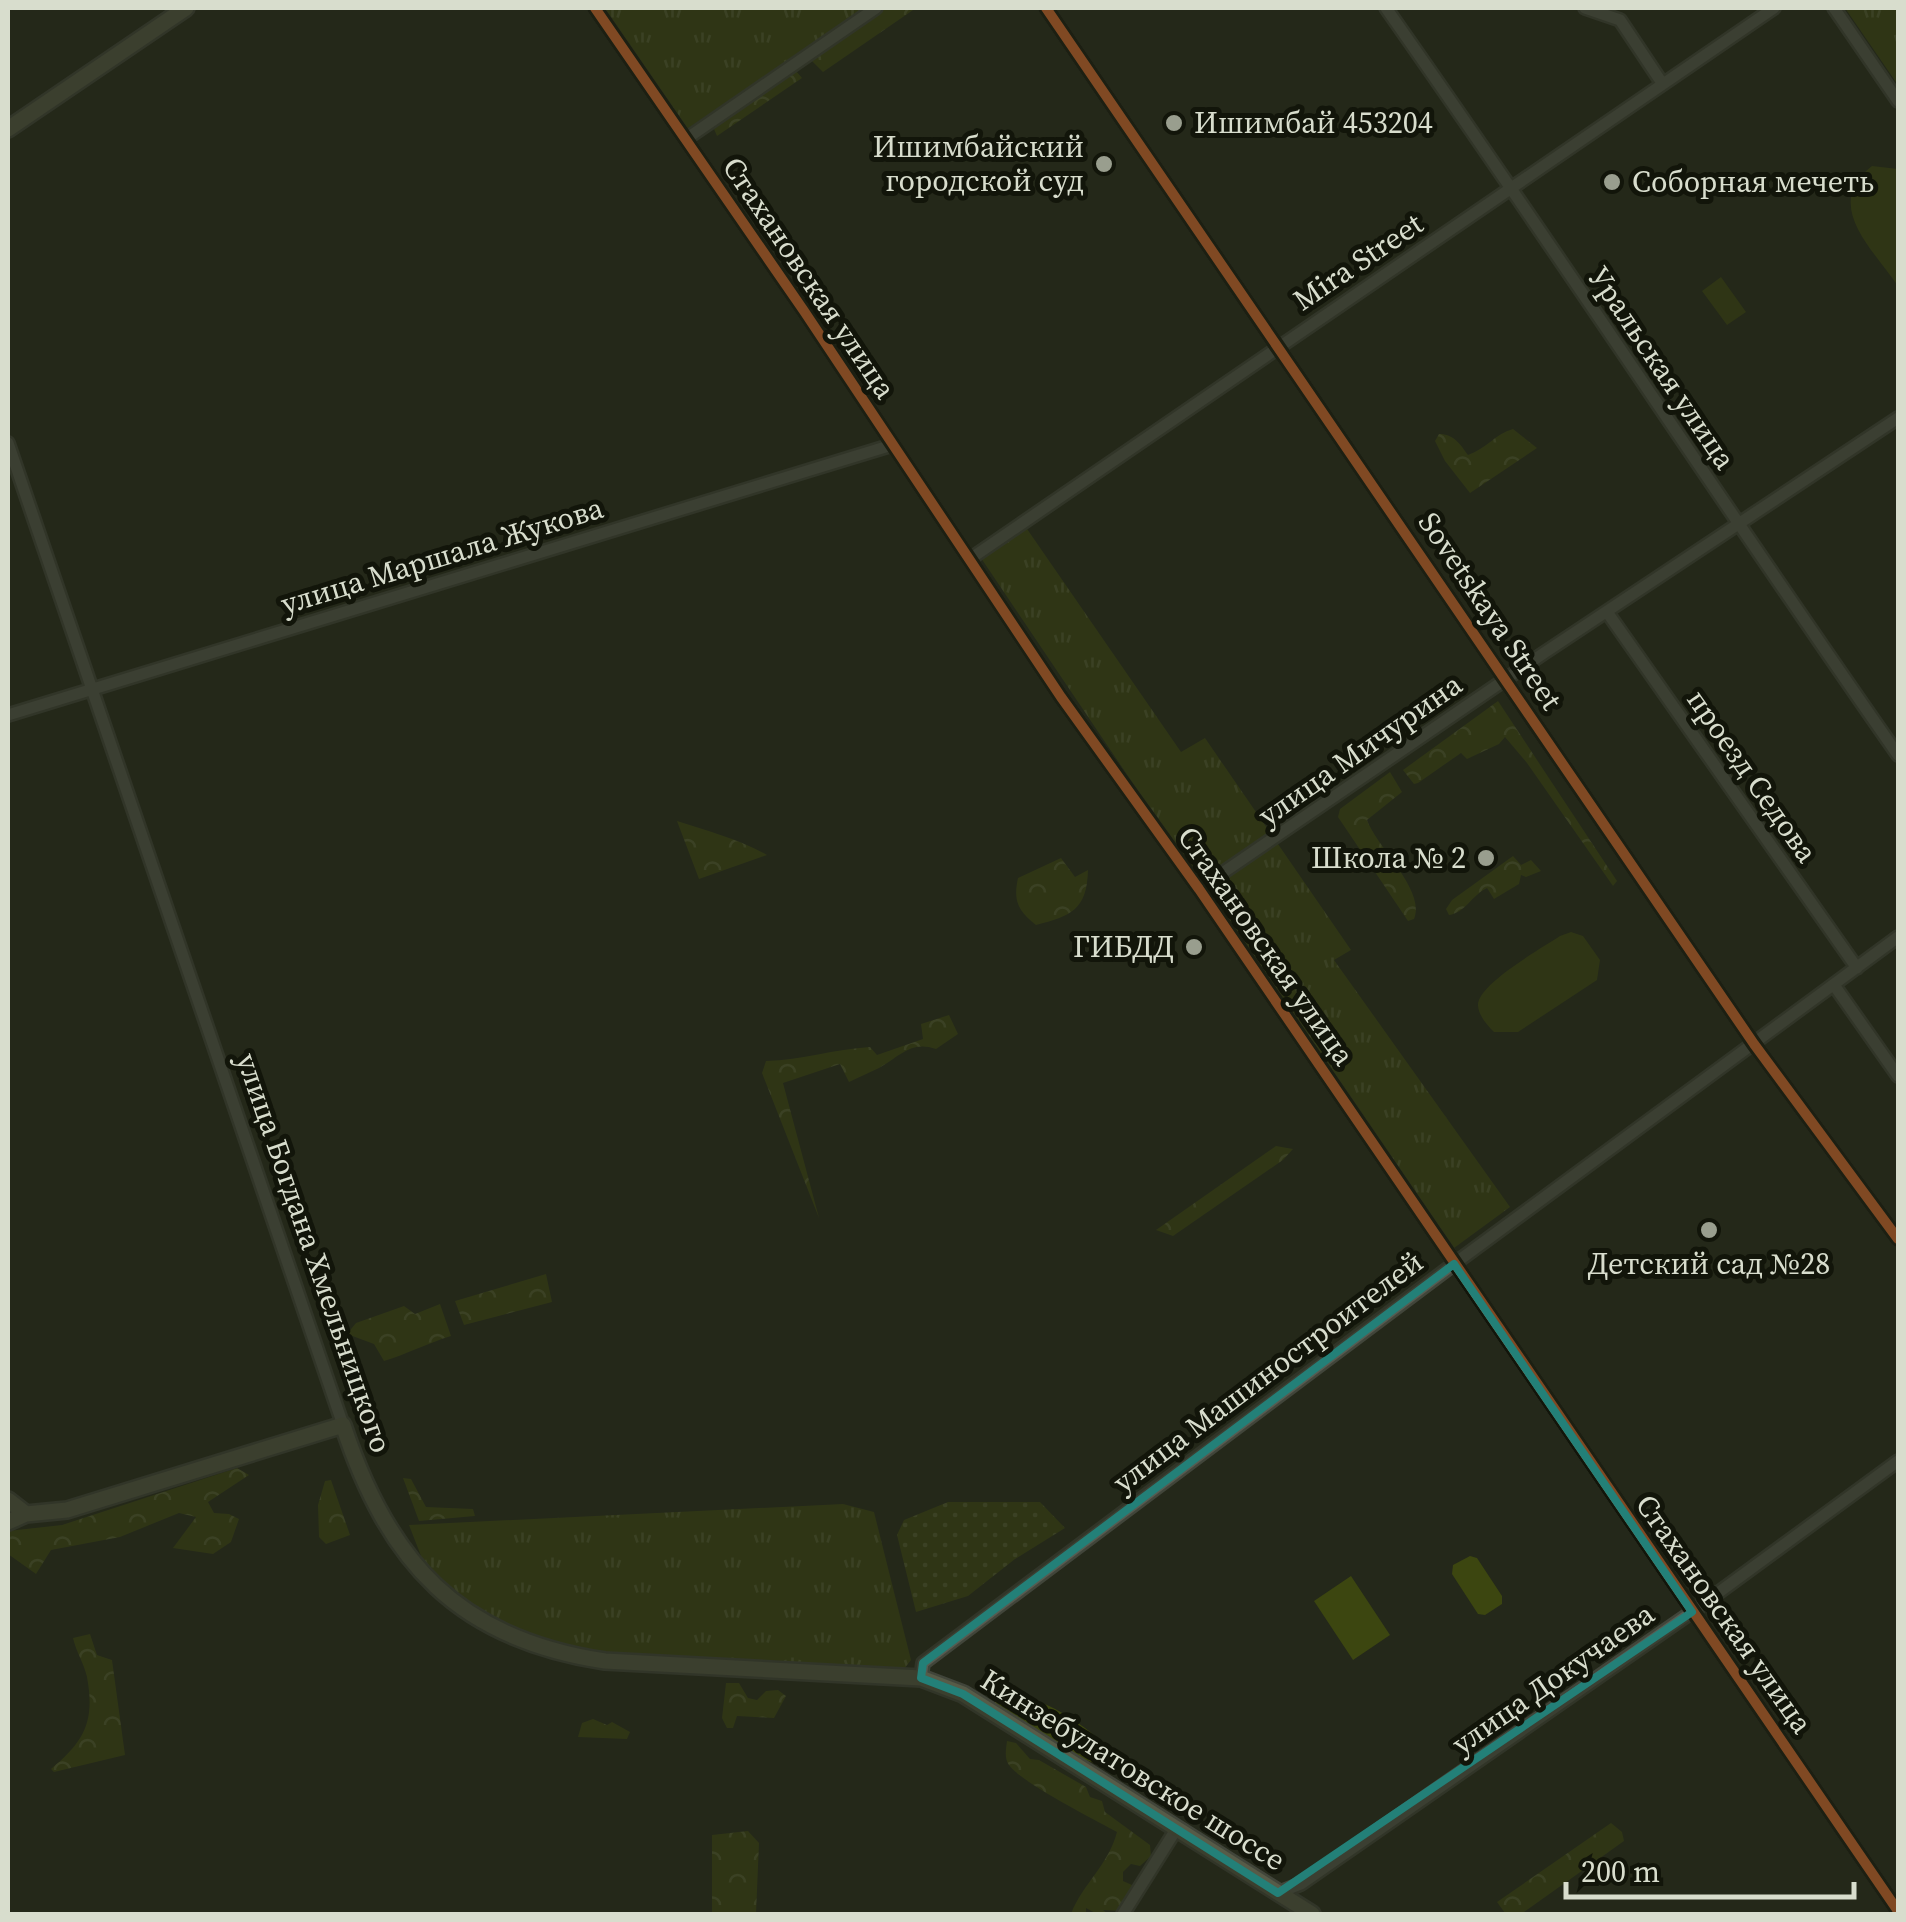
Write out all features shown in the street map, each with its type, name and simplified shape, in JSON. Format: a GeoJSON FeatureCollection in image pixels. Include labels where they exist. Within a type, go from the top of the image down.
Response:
{"type":"FeatureCollection","features":[{"type":"Feature","properties":{"kind":"main road"},"geometry":{"type":"LineString","coordinates":[[8,128],[186,8]]}},
{"type":"Feature","properties":{"kind":"main road"},"geometry":{"type":"LineString","coordinates":[[8,1522],[26,1514],[67,1510],[342,1425]]}},
{"type":"Feature","properties":{"kind":"main road","name":"улица Богдана Хмельницкого"},"geometry":{"type":"LineString","coordinates":[[342,1425],[383,1520],[425,1579],[464,1610],[509,1636],[565,1655],[605,1661],[921,1678]]}},
{"type":"Feature","properties":{"kind":"main road"},"geometry":{"type":"LineString","coordinates":[[8,1500],[26,1514]]}},
{"type":"Feature","properties":{"kind":"main road","name":"Кинзебулатовское шоссе"},"geometry":{"type":"LineString","coordinates":[[921,1678],[963,1694],[1312,1914]]}},
{"type":"Feature","properties":{"kind":"street","name":"Стахановская улица"},"geometry":{"type":"LineString","coordinates":[[595,8],[1061,697],[1198,890],[1898,1911]]}},
{"type":"Feature","properties":{"kind":"street"},"geometry":{"type":"LineString","coordinates":[[686,139],[876,8]]}},
{"type":"Feature","properties":{"kind":"street","name":"Sovetskaya Street"},"geometry":{"type":"LineString","coordinates":[[1046,8],[1754,1044],[1898,1239]]}},
{"type":"Feature","properties":{"kind":"street","name":"Уральская улица"},"geometry":{"type":"LineString","coordinates":[[1386,8],[1898,755]]}},
{"type":"Feature","properties":{"kind":"street"},"geometry":{"type":"LineString","coordinates":[[1585,8],[1622,14],[1662,82]]}},
{"type":"Feature","properties":{"kind":"street","name":"Mira Street"},"geometry":{"type":"LineString","coordinates":[[970,559],[1774,8]]}},
{"type":"Feature","properties":{"kind":"street"},"geometry":{"type":"LineString","coordinates":[[1834,8],[1898,101]]}},
{"type":"Feature","properties":{"kind":"street","name":"улица Мичурина"},"geometry":{"type":"LineString","coordinates":[[1198,890],[1898,418]]}},
{"type":"Feature","properties":{"kind":"street","name":"улица Богдана Хмельницкого"},"geometry":{"type":"LineString","coordinates":[[8,443],[342,1425]]}},
{"type":"Feature","properties":{"kind":"street","name":"улица Маршала Жукова"},"geometry":{"type":"LineString","coordinates":[[8,715],[892,445]]}},
{"type":"Feature","properties":{"kind":"street","name":"проезд Седова"},"geometry":{"type":"LineString","coordinates":[[1607,612],[1857,968]]}},
{"type":"Feature","properties":{"kind":"street","name":"улица Машиностроителей"},"geometry":{"type":"LineString","coordinates":[[921,1678],[923,1664],[1454,1264],[1898,937]]}},
{"type":"Feature","properties":{"kind":"street"},"geometry":{"type":"LineString","coordinates":[[1834,985],[1898,1076]]}},
{"type":"Feature","properties":{"kind":"street","name":"улица Докучаева"},"geometry":{"type":"LineString","coordinates":[[1278,1893],[1300,1884],[1692,1612],[1898,1461]]}},
{"type":"Feature","properties":{"kind":"street"},"geometry":{"type":"LineString","coordinates":[[1123,1914],[1177,1828]]}},
{"type":"Feature","properties":{"kind":"highlighted area"},"geometry":{"type":"Polygon","coordinates":[[[1454,1264],[1692,1612],[1278,1893],[963,1694],[921,1678],[923,1663],[1454,1264]]]}},
{"type":"Feature","properties":{"kind":"green space"},"geometry":{"type":"Polygon","coordinates":[[[602,8],[865,8],[684,131],[602,8]]]}},
{"type":"Feature","properties":{"kind":"green space"},"geometry":{"type":"Polygon","coordinates":[[[886,8],[916,8],[823,72],[810,59],[886,8]]]}},
{"type":"Feature","properties":{"kind":"green space"},"geometry":{"type":"Polygon","coordinates":[[[1845,8],[1898,8],[1898,85],[1845,8]]]}},
{"type":"Feature","properties":{"kind":"green space"},"geometry":{"type":"Polygon","coordinates":[[[796,71],[802,78],[717,136],[714,129],[796,71]]]}},
{"type":"Feature","properties":{"kind":"green space"},"geometry":{"type":"Polygon","coordinates":[[[1872,166],[1898,169],[1898,286],[1865,241],[1851,211],[1851,195],[1872,166]]]}},
{"type":"Feature","properties":{"kind":"green space"},"geometry":{"type":"Polygon","coordinates":[[[1721,277],[1746,312],[1727,325],[1702,291],[1721,277]]]}},
{"type":"Feature","properties":{"kind":"green space"},"geometry":{"type":"Polygon","coordinates":[[[1513,429],[1537,448],[1470,493],[1435,441],[1439,434],[1449,436],[1468,455],[1513,429]]]}},
{"type":"Feature","properties":{"kind":"green space"},"geometry":{"type":"Polygon","coordinates":[[[1025,526],[1181,752],[1205,738],[1351,950],[1334,960],[1510,1207],[1454,1248],[981,558],[1025,526]]]}},
{"type":"Feature","properties":{"kind":"green space"},"geometry":{"type":"Polygon","coordinates":[[[1498,701],[1617,881],[1613,886],[1505,737],[1499,744],[1467,759],[1461,753],[1418,783],[1414,784],[1403,770],[1498,701]]]}},
{"type":"Feature","properties":{"kind":"green space"},"geometry":{"type":"Polygon","coordinates":[[[1390,772],[1402,792],[1367,820],[1413,895],[1414,919],[1408,921],[1338,817],[1340,809],[1390,772]]]}},
{"type":"Feature","properties":{"kind":"green space"},"geometry":{"type":"Polygon","coordinates":[[[677,821],[734,840],[767,855],[699,879],[677,821]]]}},
{"type":"Feature","properties":{"kind":"green space"},"geometry":{"type":"Polygon","coordinates":[[[1513,856],[1521,865],[1531,860],[1541,871],[1521,875],[1519,884],[1494,899],[1487,888],[1460,911],[1449,915],[1446,909],[1452,900],[1513,856]]]}},
{"type":"Feature","properties":{"kind":"green space"},"geometry":{"type":"Polygon","coordinates":[[[1061,858],[1075,877],[1088,870],[1084,894],[1068,914],[1036,925],[1018,905],[1018,878],[1061,858]]]}},
{"type":"Feature","properties":{"kind":"green space"},"geometry":{"type":"Polygon","coordinates":[[[1571,932],[1583,936],[1600,960],[1597,980],[1518,1032],[1494,1032],[1482,1017],[1480,997],[1526,958],[1571,932]]]}},
{"type":"Feature","properties":{"kind":"green space"},"geometry":{"type":"Polygon","coordinates":[[[949,1015],[958,1034],[936,1049],[912,1048],[849,1082],[840,1064],[783,1083],[819,1218],[762,1073],[766,1061],[870,1047],[877,1055],[923,1039],[921,1024],[949,1015]]]}},
{"type":"Feature","properties":{"kind":"green space"},"geometry":{"type":"Polygon","coordinates":[[[1276,1146],[1293,1149],[1283,1160],[1173,1236],[1156,1230],[1276,1146]]]}},
{"type":"Feature","properties":{"kind":"green space"},"geometry":{"type":"Polygon","coordinates":[[[546,1274],[552,1302],[464,1325],[455,1301],[546,1274]]]}},
{"type":"Feature","properties":{"kind":"green space"},"geometry":{"type":"Polygon","coordinates":[[[440,1304],[451,1336],[384,1361],[374,1344],[347,1334],[356,1323],[404,1306],[415,1314],[440,1304]]]}},
{"type":"Feature","properties":{"kind":"green space"},"geometry":{"type":"Polygon","coordinates":[[[237,1468],[249,1475],[208,1502],[214,1513],[239,1519],[231,1542],[213,1554],[173,1548],[196,1517],[179,1513],[120,1537],[51,1550],[36,1574],[8,1554],[8,1531],[62,1525],[237,1468]]]}},
{"type":"Feature","properties":{"kind":"green space"},"geometry":{"type":"Polygon","coordinates":[[[403,1478],[411,1479],[426,1507],[473,1509],[475,1516],[419,1521],[403,1478]]]}},
{"type":"Feature","properties":{"kind":"green space"},"geometry":{"type":"Polygon","coordinates":[[[331,1480],[350,1535],[326,1544],[319,1537],[318,1505],[325,1481],[331,1480]]]}},
{"type":"Feature","properties":{"kind":"green space"},"geometry":{"type":"Polygon","coordinates":[[[948,1502],[1040,1502],[1065,1528],[1015,1559],[968,1596],[916,1612],[897,1535],[904,1520],[948,1502]]]}},
{"type":"Feature","properties":{"kind":"green space"},"geometry":{"type":"Polygon","coordinates":[[[843,1504],[874,1512],[911,1660],[904,1669],[829,1669],[602,1656],[532,1640],[491,1622],[430,1579],[409,1525],[843,1504]]]}},
{"type":"Feature","properties":{"kind":"green space"},"geometry":{"type":"Polygon","coordinates":[[[1470,1556],[1477,1558],[1502,1596],[1502,1604],[1485,1615],[1478,1614],[1452,1574],[1453,1565],[1470,1556]]]}},
{"type":"Feature","properties":{"kind":"green space"},"geometry":{"type":"Polygon","coordinates":[[[1351,1576],[1390,1635],[1353,1660],[1314,1601],[1351,1576]]]}},
{"type":"Feature","properties":{"kind":"green space"},"geometry":{"type":"Polygon","coordinates":[[[90,1634],[97,1655],[112,1660],[125,1755],[54,1772],[51,1769],[72,1749],[88,1718],[87,1677],[73,1638],[90,1634]]]}},
{"type":"Feature","properties":{"kind":"green space"},"geometry":{"type":"Polygon","coordinates":[[[726,1683],[739,1683],[748,1698],[757,1700],[766,1691],[778,1690],[786,1696],[774,1718],[737,1716],[733,1728],[727,1728],[722,1718],[726,1683]]]}},
{"type":"Feature","properties":{"kind":"green space"},"geometry":{"type":"Polygon","coordinates":[[[1011,1693],[1044,1703],[1075,1721],[1129,1768],[1125,1775],[1081,1758],[995,1707],[995,1702],[1011,1693]]]}},
{"type":"Feature","properties":{"kind":"green space"},"geometry":{"type":"Polygon","coordinates":[[[593,1719],[607,1725],[612,1722],[630,1732],[627,1739],[578,1737],[582,1723],[593,1719]]]}},
{"type":"Feature","properties":{"kind":"green space"},"geometry":{"type":"Polygon","coordinates":[[[1007,1741],[1016,1743],[1030,1759],[1039,1760],[1086,1787],[1090,1797],[1102,1801],[1105,1812],[1150,1845],[1151,1856],[1140,1866],[1131,1864],[1123,1872],[1123,1881],[1132,1885],[1133,1891],[1121,1911],[1103,1910],[1108,1914],[1097,1914],[1086,1908],[1086,1914],[1071,1914],[1108,1855],[1117,1832],[1016,1773],[1006,1759],[1007,1741]]]}},
{"type":"Feature","properties":{"kind":"green space"},"geometry":{"type":"Polygon","coordinates":[[[1611,1823],[1622,1832],[1624,1841],[1524,1912],[1505,1913],[1497,1902],[1611,1823]]]}},
{"type":"Feature","properties":{"kind":"green space"},"geometry":{"type":"Polygon","coordinates":[[[748,1831],[759,1843],[756,1914],[712,1914],[712,1835],[748,1831]]]}},
{"type":"Feature","properties":{"kind":"cycle path"},"geometry":{"type":"LineString","coordinates":[[595,8],[804,311],[1061,697],[1199,889],[1898,1911]]}},
{"type":"Feature","properties":{"kind":"cycle path"},"geometry":{"type":"LineString","coordinates":[[1046,8],[1754,1044],[1898,1239]]}},
{"type":"Feature","properties":{"kind":"place","name":"Ишимбай 453204"},"geometry":{"type":"Point","coordinates":[1174,123]}},
{"type":"Feature","properties":{"kind":"place","name":"Ишимбайский городской суд"},"geometry":{"type":"Point","coordinates":[1104,164]}},
{"type":"Feature","properties":{"kind":"place","name":"Соборная мечеть"},"geometry":{"type":"Point","coordinates":[1612,182]}},
{"type":"Feature","properties":{"kind":"place","name":"Школа № 2"},"geometry":{"type":"Point","coordinates":[1486,858]}},
{"type":"Feature","properties":{"kind":"place","name":"ГИБДД"},"geometry":{"type":"Point","coordinates":[1194,947]}},
{"type":"Feature","properties":{"kind":"place","name":"Детский сад №28"},"geometry":{"type":"Point","coordinates":[1709,1230]}}]}
